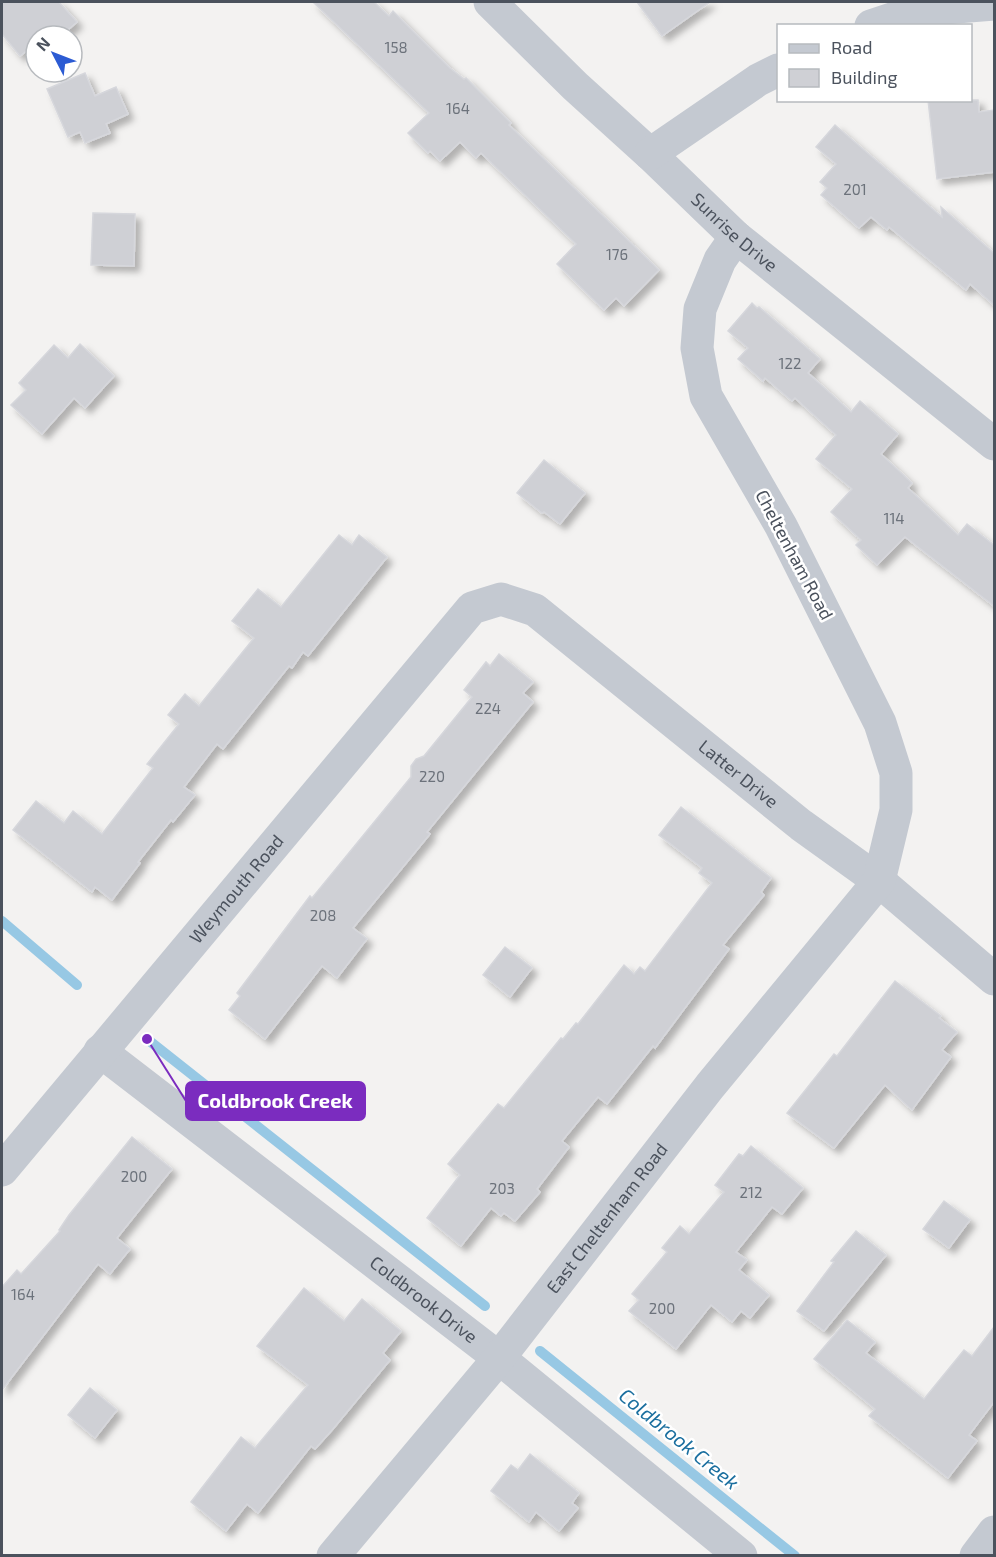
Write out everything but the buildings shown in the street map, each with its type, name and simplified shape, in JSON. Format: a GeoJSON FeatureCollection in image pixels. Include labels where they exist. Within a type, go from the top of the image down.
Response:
{"type":"FeatureCollection","features":[{"type":"Feature","properties":{"kind":"street","name":"Sunrise Drive"},"geometry":{"type":"LineString","coordinates":[[490,2],[575,86],[736,237],[994,444]]}},
{"type":"Feature","properties":{"kind":"street"},"geometry":{"type":"LineString","coordinates":[[877,24],[919,10],[994,4]]}},
{"type":"Feature","properties":{"kind":"street"},"geometry":{"type":"LineString","coordinates":[[650,154],[758,80],[777,70]]}},
{"type":"Feature","properties":{"kind":"street","name":"Cheltenham Road"},"geometry":{"type":"LineString","coordinates":[[736,237],[720,260],[700,309],[697,348],[706,396],[782,526],[880,723],[896,773],[896,810],[879,880]]}},
{"type":"Feature","properties":{"kind":"street","name":"Latter Drive"},"geometry":{"type":"LineString","coordinates":[[472,608],[501,599],[535,610],[801,825],[879,880],[994,979]]}},
{"type":"Feature","properties":{"kind":"street","name":"Weymouth Road"},"geometry":{"type":"LineString","coordinates":[[2,1170],[472,608]]}},
{"type":"Feature","properties":{"kind":"street","name":"East Cheltenham Road"},"geometry":{"type":"LineString","coordinates":[[333,1556],[499,1358],[710,1086],[879,880]]}},
{"type":"Feature","properties":{"kind":"street","name":"Coldbrook Drive"},"geometry":{"type":"LineString","coordinates":[[100,1051],[499,1358],[741,1556]]}},
{"type":"Feature","properties":{"kind":"street"},"geometry":{"type":"LineString","coordinates":[[976,1556],[994,1532]]}},
{"type":"Feature","properties":{"kind":"waterway","name":"Coldbrook Creek"},"geometry":{"type":"LineString","coordinates":[[2,921],[77,985]]}},
{"type":"Feature","properties":{"kind":"waterway","name":"Coldbrook Creek"},"geometry":{"type":"LineString","coordinates":[[147,1039],[485,1306]]}},
{"type":"Feature","properties":{"kind":"waterway","name":"Coldbrook Creek"},"geometry":{"type":"LineString","coordinates":[[540,1351],[795,1556]]}},
{"type":"Feature","properties":{"kind":"place","name":"Coldbrook Creek"},"geometry":{"type":"Point","coordinates":[147,1039]}}]}
